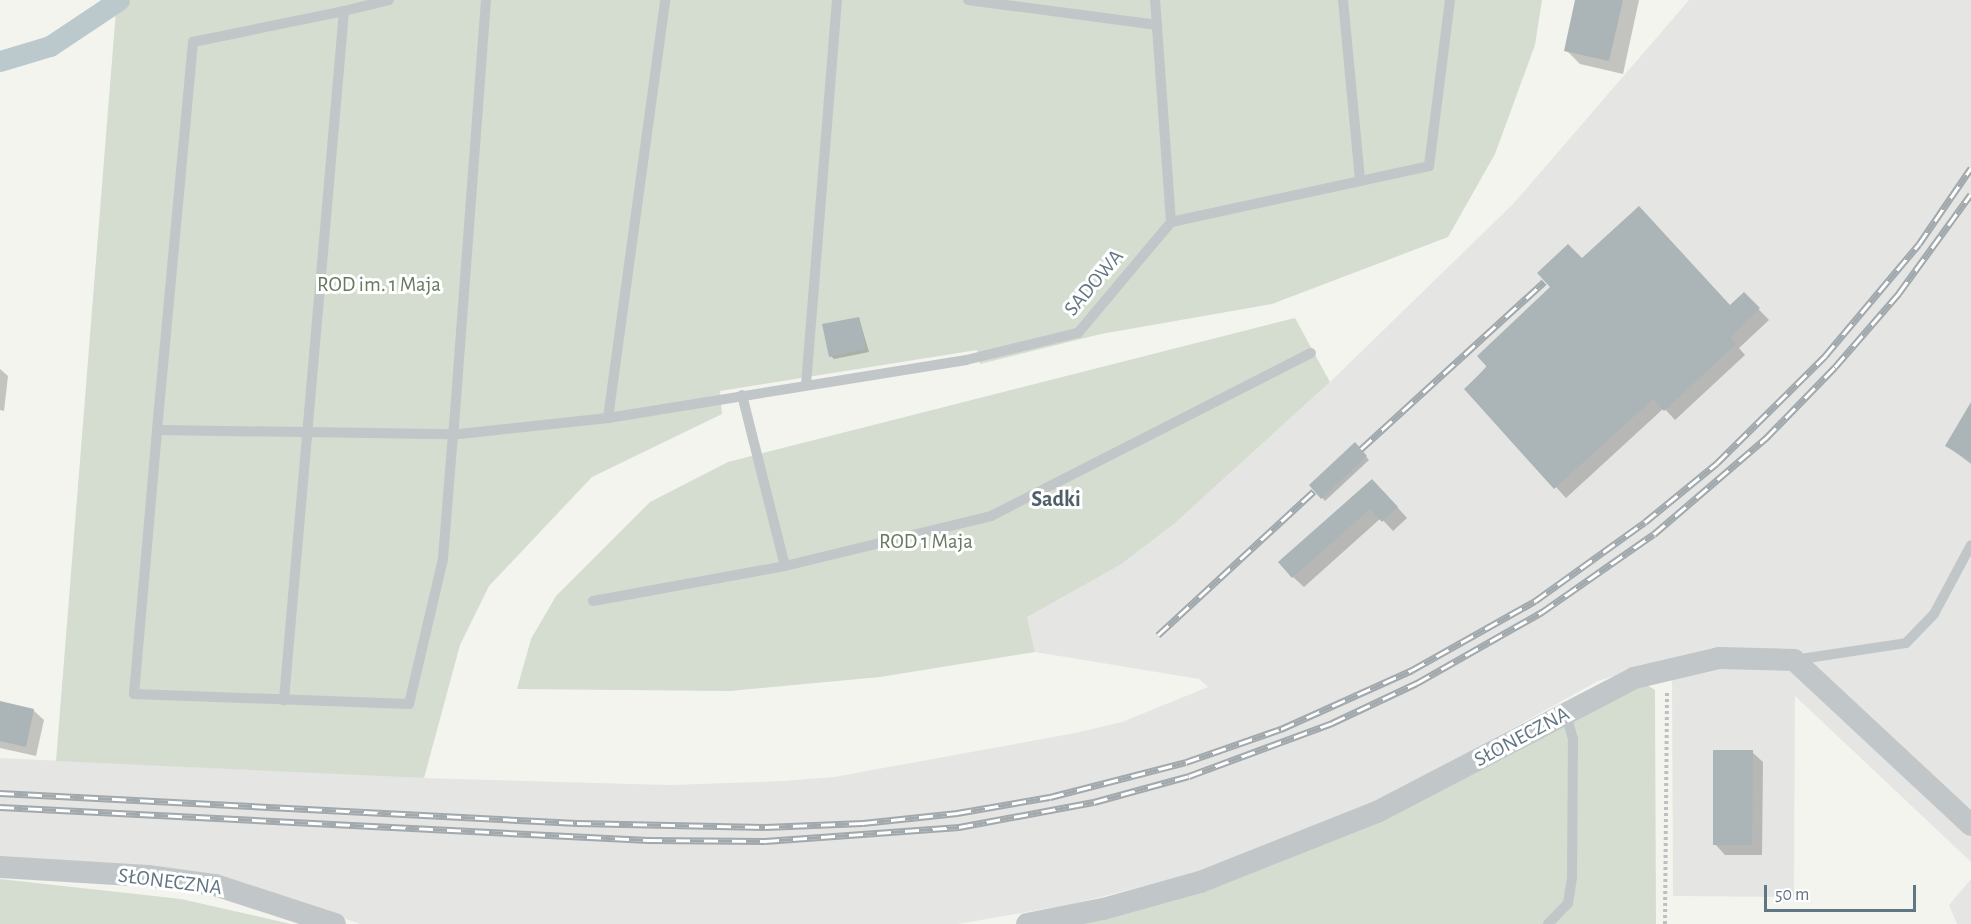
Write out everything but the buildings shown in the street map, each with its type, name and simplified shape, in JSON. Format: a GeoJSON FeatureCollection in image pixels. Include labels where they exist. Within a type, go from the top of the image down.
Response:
{"type":"FeatureCollection","features":[{"type":"Feature","properties":{"kind":"street","name":"SŁONECZNA"},"geometry":{"type":"LineString","coordinates":[[1027,924],[1103,909],[1200,882],[1377,812],[1634,678],[1719,658],[1794,660]]}},
{"type":"Feature","properties":{"kind":"street"},"geometry":{"type":"LineString","coordinates":[[1794,660],[1971,825]]}},
{"type":"Feature","properties":{"kind":"street","name":"SŁONECZNA"},"geometry":{"type":"LineString","coordinates":[[0,867],[148,876],[215,885],[335,924]]}},
{"type":"Feature","properties":{"kind":"lane"},"geometry":{"type":"LineString","coordinates":[[389,0],[193,42],[134,694],[409,704],[443,559],[486,0]]}},
{"type":"Feature","properties":{"kind":"lane"},"geometry":{"type":"LineString","coordinates":[[608,418],[665,0]]}},
{"type":"Feature","properties":{"kind":"lane"},"geometry":{"type":"LineString","coordinates":[[806,385],[837,0]]}},
{"type":"Feature","properties":{"kind":"lane"},"geometry":{"type":"LineString","coordinates":[[968,0],[1157,25]]}},
{"type":"Feature","properties":{"kind":"lane"},"geometry":{"type":"LineString","coordinates":[[1155,0],[1171,222],[1429,166],[1449,0]]}},
{"type":"Feature","properties":{"kind":"lane"},"geometry":{"type":"LineString","coordinates":[[1343,0],[1360,181]]}},
{"type":"Feature","properties":{"kind":"lane"},"geometry":{"type":"LineString","coordinates":[[284,700],[344,11]]}},
{"type":"Feature","properties":{"kind":"lane","name":"SADOWA"},"geometry":{"type":"LineString","coordinates":[[157,430],[453,434],[608,418],[966,360],[1078,333],[1171,222]]}},
{"type":"Feature","properties":{"kind":"lane"},"geometry":{"type":"LineString","coordinates":[[593,601],[785,566],[991,516],[1311,353]]}},
{"type":"Feature","properties":{"kind":"lane"},"geometry":{"type":"LineString","coordinates":[[742,395],[785,566]]}},
{"type":"Feature","properties":{"kind":"lane"},"geometry":{"type":"LineString","coordinates":[[1794,660],[1906,643],[1934,614],[1971,545]]}},
{"type":"Feature","properties":{"kind":"lane"},"geometry":{"type":"LineString","coordinates":[[1548,924],[1568,903],[1572,878],[1573,739],[1566,714]]}},
{"type":"Feature","properties":{"kind":"path"},"geometry":{"type":"LineString","coordinates":[[1665,924],[1667,670]]}},
{"type":"Feature","properties":{"kind":"shaded area"},"geometry":{"type":"Polygon","coordinates":[[[1689,0],[1971,0],[1971,862],[1795,696],[1794,897],[1673,896],[1672,678],[1657,662],[1598,681],[1382,801],[1184,876],[1073,904],[958,924],[360,924],[329,913],[0,860],[0,758],[424,778],[670,785],[782,781],[834,777],[1075,733],[1122,722],[1208,687],[1199,679],[1035,652],[1027,617],[1120,565],[1174,524],[1330,382],[1514,203],[1689,0]]]}},
{"type":"Feature","properties":{"kind":"shaded area"},"geometry":{"type":"Polygon","coordinates":[[[1971,879],[1971,924],[1957,924],[1949,905],[1971,879]]]}},
{"type":"Feature","properties":{"kind":"green space","name":"ROD im. 1 Maja"},"geometry":{"type":"Polygon","coordinates":[[[131,0],[1542,0],[1535,45],[1495,154],[1448,237],[1272,304],[1101,334],[980,364],[977,350],[720,391],[722,414],[592,477],[489,586],[460,645],[424,778],[56,761],[116,10],[131,0]]]}},
{"type":"Feature","properties":{"kind":"green space","name":"ROD 1 Maja"},"geometry":{"type":"Polygon","coordinates":[[[1295,318],[1330,382],[1174,524],[1120,565],[1027,617],[1035,652],[880,677],[730,691],[517,689],[531,639],[556,596],[650,502],[728,462],[1295,318]]]}},
{"type":"Feature","properties":{"kind":"green space"},"geometry":{"type":"Polygon","coordinates":[[[1642,682],[1655,690],[1656,924],[1079,924],[1176,900],[1642,682]]]}},
{"type":"Feature","properties":{"kind":"green space"},"geometry":{"type":"Polygon","coordinates":[[[0,879],[181,899],[291,924],[0,924],[0,879]]]}},
{"type":"Feature","properties":{"kind":"waterway"},"geometry":{"type":"LineString","coordinates":[[0,61],[50,46],[119,0]]}},
{"type":"Feature","properties":{"kind":"railway"},"geometry":{"type":"LineString","coordinates":[[0,793],[577,823],[765,827],[863,823],[957,813],[1050,797],[1186,762],[1281,729],[1412,670],[1535,601],[1645,522],[1717,463],[1825,356],[1919,244],[1971,168]]}},
{"type":"Feature","properties":{"kind":"railway"},"geometry":{"type":"LineString","coordinates":[[0,807],[648,840],[765,841],[959,827],[1094,802],[1189,776],[1332,723],[1417,683],[1542,612],[1654,534],[1766,438],[1835,367],[1899,293],[1971,194]]}},
{"type":"Feature","properties":{"kind":"railway"},"geometry":{"type":"LineString","coordinates":[[1361,449],[1544,282]]}},
{"type":"Feature","properties":{"kind":"railway"},"geometry":{"type":"LineString","coordinates":[[1158,635],[1314,491]]}},
{"type":"Feature","properties":{"kind":"district","name":"Sadki"},"geometry":{"type":"Point","coordinates":[1056,500]}}]}
